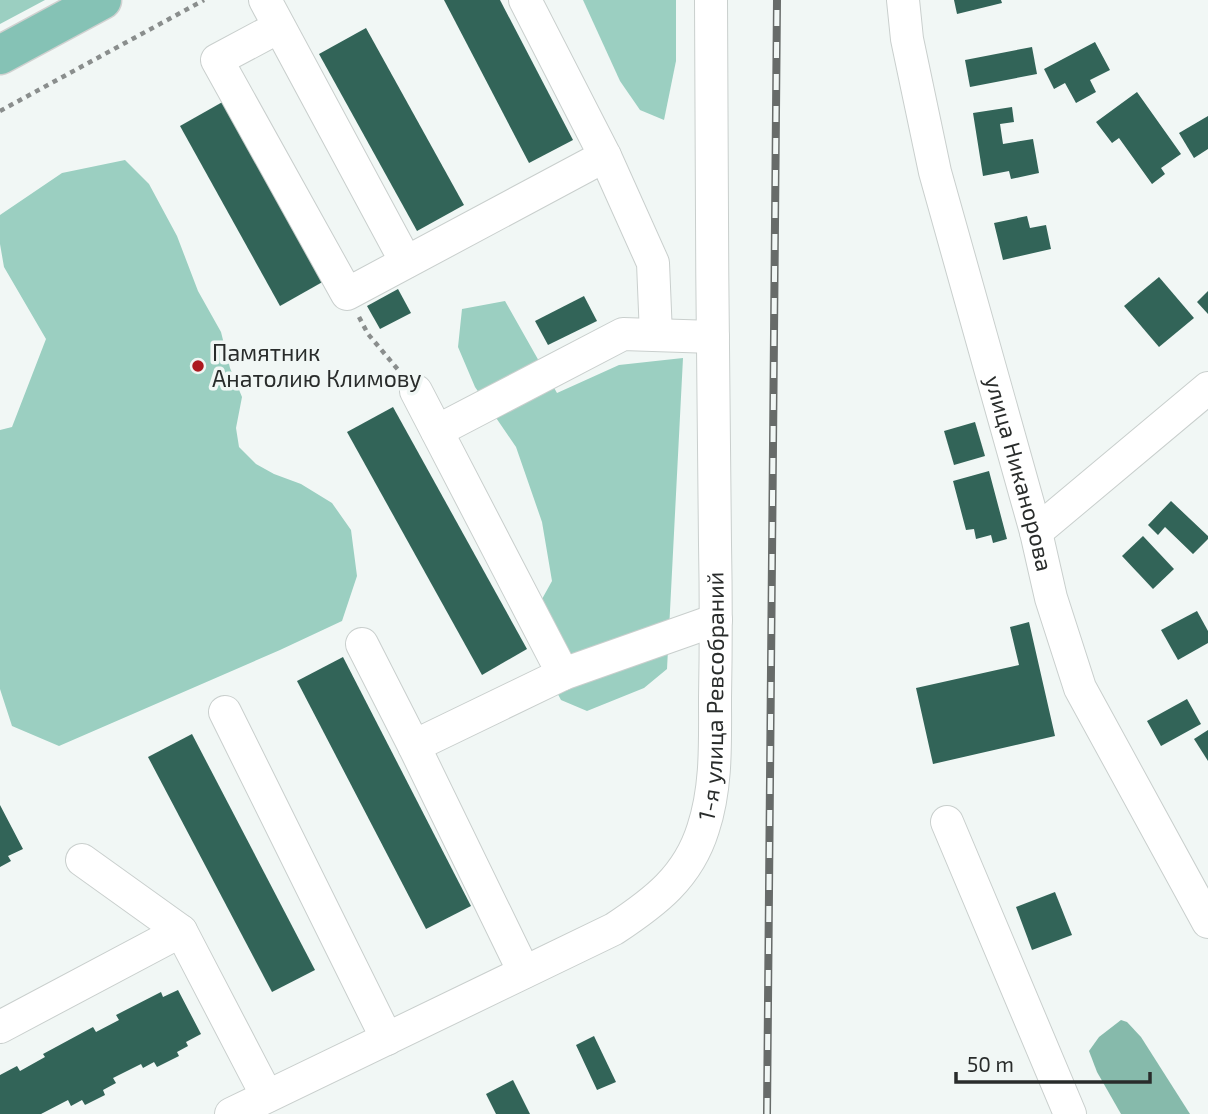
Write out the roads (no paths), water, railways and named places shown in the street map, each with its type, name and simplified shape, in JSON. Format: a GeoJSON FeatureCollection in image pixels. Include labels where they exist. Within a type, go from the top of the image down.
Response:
{"type":"FeatureCollection","features":[{"type":"Feature","properties":{"kind":"main road"},"geometry":{"type":"LineString","coordinates":[[0,54],[102,0]]}},
{"type":"Feature","properties":{"kind":"street"},"geometry":{"type":"LineString","coordinates":[[525,0],[605,156],[653,263],[656,335]]}},
{"type":"Feature","properties":{"kind":"street","name":"1-я улица Ревсобраний"},"geometry":{"type":"LineString","coordinates":[[231,1114],[614,929],[666,891],[681,873],[704,828],[715,758],[712,0]]}},
{"type":"Feature","properties":{"kind":"street","name":"улица Никанорова"},"geometry":{"type":"LineString","coordinates":[[903,0],[907,39],[935,172],[1036,532],[1051,598],[1080,688],[1208,922]]}},
{"type":"Feature","properties":{"kind":"street"},"geometry":{"type":"LineString","coordinates":[[406,262],[272,14],[217,60],[346,294],[605,156]]}},
{"type":"Feature","properties":{"kind":"street"},"geometry":{"type":"LineString","coordinates":[[437,431],[623,334],[713,337]]}},
{"type":"Feature","properties":{"kind":"street"},"geometry":{"type":"LineString","coordinates":[[1036,532],[1208,388]]}},
{"type":"Feature","properties":{"kind":"street"},"geometry":{"type":"LineString","coordinates":[[416,391],[563,674]]}},
{"type":"Feature","properties":{"kind":"street"},"geometry":{"type":"LineString","coordinates":[[414,746],[563,674],[716,620]]}},
{"type":"Feature","properties":{"kind":"street"},"geometry":{"type":"LineString","coordinates":[[362,644],[524,972]]}},
{"type":"Feature","properties":{"kind":"street"},"geometry":{"type":"LineString","coordinates":[[225,712],[387,1039]]}},
{"type":"Feature","properties":{"kind":"street"},"geometry":{"type":"LineString","coordinates":[[947,822],[1070,1114]]}},
{"type":"Feature","properties":{"kind":"street"},"geometry":{"type":"LineString","coordinates":[[82,860],[181,931],[267,1096]]}},
{"type":"Feature","properties":{"kind":"street"},"geometry":{"type":"LineString","coordinates":[[0,1027],[181,931]]}},
{"type":"Feature","properties":{"kind":"railway"},"geometry":{"type":"LineString","coordinates":[[767,1114],[777,0]]}},
{"type":"Feature","properties":{"kind":"place","name":"Памятник Анатолию Климову"},"geometry":{"type":"Point","coordinates":[198,366]}}]}
